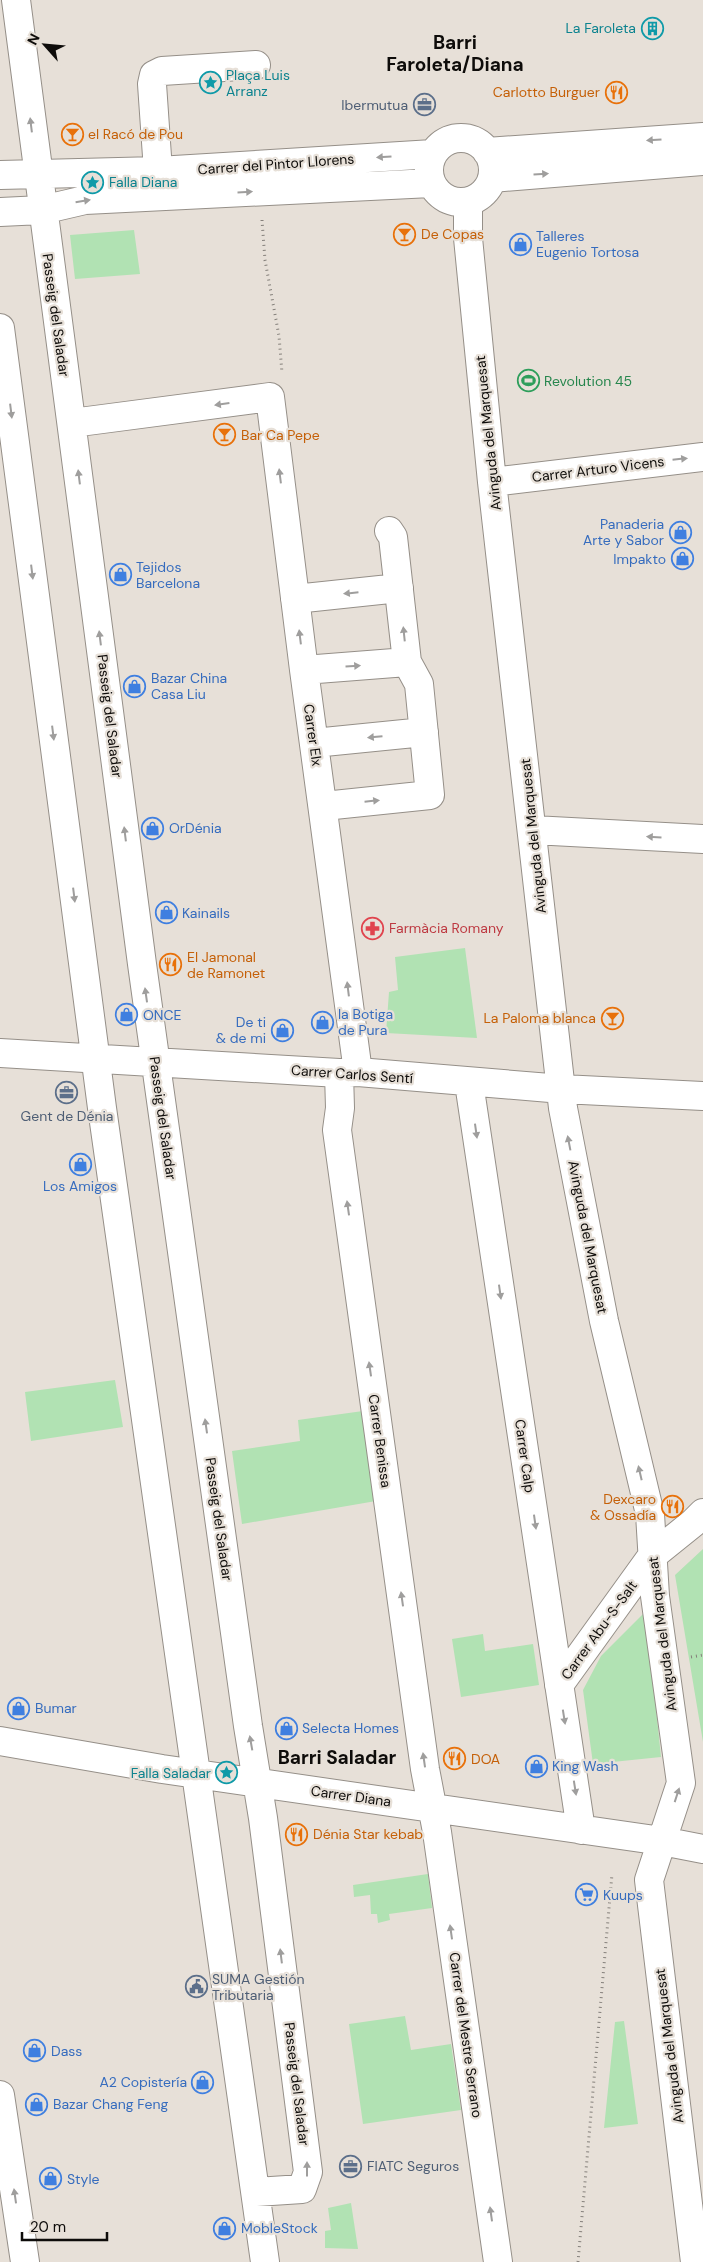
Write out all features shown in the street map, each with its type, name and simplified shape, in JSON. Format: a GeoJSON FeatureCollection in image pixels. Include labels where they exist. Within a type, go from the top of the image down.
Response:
{"type":"FeatureCollection","features":[{"type":"Feature","properties":{"kind":"street","name":"Passeig del Saladar"},"geometry":{"type":"LineString","coordinates":[[16,0],[37,173],[72,423],[142,964],[248,1726],[258,1782],[308,2172],[302,2188],[256,2192]]}},
{"type":"Feature","properties":{"kind":"street"},"geometry":{"type":"LineString","coordinates":[[158,171],[152,84],[154,75],[162,72],[256,65]]}},
{"type":"Feature","properties":{"kind":"street"},"geometry":{"type":"LineString","coordinates":[[487,152],[703,136]]}},
{"type":"Feature","properties":{"kind":"street"},"geometry":{"type":"LineString","coordinates":[[464,138],[473,140],[487,152],[493,169],[492,178],[483,193],[468,202],[456,202],[446,199],[437,192],[431,182],[429,172],[433,154],[446,142],[464,138]]}},
{"type":"Feature","properties":{"kind":"street","name":"Carrer del Pintor Llorens"},"geometry":{"type":"LineString","coordinates":[[0,176],[37,173],[158,171],[433,154]]}},
{"type":"Feature","properties":{"kind":"street"},"geometry":{"type":"LineString","coordinates":[[492,178],[703,162]]}},
{"type":"Feature","properties":{"kind":"street","name":"Carrer del Pintor Llorens"},"geometry":{"type":"LineString","coordinates":[[0,212],[42,210],[85,200],[431,182]]}},
{"type":"Feature","properties":{"kind":"street","name":"Avinguda del Marquesat"},"geometry":{"type":"LineString","coordinates":[[468,202],[468,238],[492,482],[533,830],[563,1108],[594,1276],[650,1514],[655,1596],[681,1783],[648,1880],[695,2262]]}},
{"type":"Feature","properties":{"kind":"street"},"geometry":{"type":"LineString","coordinates":[[0,328],[96,1057],[194,1773],[265,2262]]}},
{"type":"Feature","properties":{"kind":"street"},"geometry":{"type":"LineString","coordinates":[[72,423],[276,386]]}},
{"type":"Feature","properties":{"kind":"street","name":"Carrer Elx"},"geometry":{"type":"LineString","coordinates":[[276,386],[295,599],[324,806],[348,1072]]}},
{"type":"Feature","properties":{"kind":"street","name":"Carrer Arturo Vicens"},"geometry":{"type":"LineString","coordinates":[[492,482],[703,457]]}},
{"type":"Feature","properties":{"kind":"street"},"geometry":{"type":"LineString","coordinates":[[324,806],[430,795],[419,684],[407,662],[393,537],[389,531]]}},
{"type":"Feature","properties":{"kind":"street"},"geometry":{"type":"LineString","coordinates":[[295,599],[399,588]]}},
{"type":"Feature","properties":{"kind":"street"},"geometry":{"type":"LineString","coordinates":[[304,670],[407,662]]}},
{"type":"Feature","properties":{"kind":"street"},"geometry":{"type":"LineString","coordinates":[[314,743],[424,732]]}},
{"type":"Feature","properties":{"kind":"street"},"geometry":{"type":"LineString","coordinates":[[533,830],[703,839]]}},
{"type":"Feature","properties":{"kind":"street","name":"Carrer Carlos Sentí"},"geometry":{"type":"LineString","coordinates":[[0,1053],[156,1060],[348,1072],[469,1083],[703,1096]]}},
{"type":"Feature","properties":{"kind":"street","name":"Carrer Benissa"},"geometry":{"type":"LineString","coordinates":[[348,1072],[337,1130],[425,1770],[432,1808]]}},
{"type":"Feature","properties":{"kind":"street","name":"Carrer Calp"},"geometry":{"type":"LineString","coordinates":[[469,1083],[581,1830]]}},
{"type":"Feature","properties":{"kind":"street","name":"Carrer Abu-S-Salt"},"geometry":{"type":"LineString","coordinates":[[559,1685],[652,1556],[703,1513]]}},
{"type":"Feature","properties":{"kind":"street","name":"Carrer Diana"},"geometry":{"type":"LineString","coordinates":[[0,1741],[162,1770],[258,1782],[662,1841],[703,1849]]}},
{"type":"Feature","properties":{"kind":"street","name":"Carrer del Mestre Serrano"},"geometry":{"type":"LineString","coordinates":[[432,1808],[498,2262]]}},
{"type":"Feature","properties":{"kind":"street"},"geometry":{"type":"LineString","coordinates":[[0,2095],[25,2262]]}},
{"type":"Feature","properties":{"kind":"path"},"geometry":{"type":"LineString","coordinates":[[262,220],[265,260],[279,336],[276,386]]}},
{"type":"Feature","properties":{"kind":"path"},"geometry":{"type":"LineString","coordinates":[[578,2262],[612,1874]]}},
{"type":"Feature","properties":{"kind":"green space"},"geometry":{"type":"Polygon","coordinates":[[[134,230],[140,274],[75,279],[70,235],[134,230]]]}},
{"type":"Feature","properties":{"kind":"green space"},"geometry":{"type":"Polygon","coordinates":[[[465,948],[477,1038],[386,1033],[389,992],[398,990],[395,957],[465,948]]]}},
{"type":"Feature","properties":{"kind":"green space"},"geometry":{"type":"Polygon","coordinates":[[[115,1380],[123,1427],[31,1441],[25,1392],[115,1380]]]}},
{"type":"Feature","properties":{"kind":"green space"},"geometry":{"type":"Polygon","coordinates":[[[363,1411],[376,1501],[242,1524],[232,1451],[300,1441],[298,1420],[363,1411]]]}},
{"type":"Feature","properties":{"kind":"green space"},"geometry":{"type":"Polygon","coordinates":[[[703,1549],[703,1742],[675,1575],[703,1549]]]}},
{"type":"Feature","properties":{"kind":"green space"},"geometry":{"type":"Polygon","coordinates":[[[646,1611],[661,1757],[593,1764],[583,1690],[601,1656],[646,1611]]]}},
{"type":"Feature","properties":{"kind":"green space"},"geometry":{"type":"Polygon","coordinates":[[[483,1634],[485,1651],[533,1644],[539,1685],[461,1697],[452,1639],[483,1634]]]}},
{"type":"Feature","properties":{"kind":"green space"},"geometry":{"type":"Polygon","coordinates":[[[428,1874],[432,1908],[389,1914],[390,1920],[378,1923],[377,1914],[371,1914],[370,1895],[354,1897],[353,1885],[428,1874]]]}},
{"type":"Feature","properties":{"kind":"green space"},"geometry":{"type":"Polygon","coordinates":[[[405,2016],[411,2050],[451,2044],[461,2110],[363,2124],[349,2024],[405,2016]]]}},
{"type":"Feature","properties":{"kind":"green space"},"geometry":{"type":"Polygon","coordinates":[[[624,2021],[638,2124],[604,2128],[615,2022],[624,2021]]]}},
{"type":"Feature","properties":{"kind":"green space"},"geometry":{"type":"Polygon","coordinates":[[[351,2203],[358,2249],[325,2248],[325,2231],[331,2230],[328,2208],[351,2203]]]}},
{"type":"Feature","properties":{"kind":"place","name":"La Faroleta"},"geometry":{"type":"Point","coordinates":[652,28]}},
{"type":"Feature","properties":{"kind":"place","name":"Plaça Luis Arranz"},"geometry":{"type":"Point","coordinates":[210,83]}},
{"type":"Feature","properties":{"kind":"place","name":"Carlotto Burguer"},"geometry":{"type":"Point","coordinates":[616,92]}},
{"type":"Feature","properties":{"kind":"place","name":"Ibermutua"},"geometry":{"type":"Point","coordinates":[424,105]}},
{"type":"Feature","properties":{"kind":"place","name":"el Racó de Pou"},"geometry":{"type":"Point","coordinates":[72,134]}},
{"type":"Feature","properties":{"kind":"place","name":"Falla Diana"},"geometry":{"type":"Point","coordinates":[93,182]}},
{"type":"Feature","properties":{"kind":"place","name":"De Copas"},"geometry":{"type":"Point","coordinates":[405,234]}},
{"type":"Feature","properties":{"kind":"place","name":"Talleres Eugenio Tortosa"},"geometry":{"type":"Point","coordinates":[520,244]}},
{"type":"Feature","properties":{"kind":"place","name":"Revolution 45"},"geometry":{"type":"Point","coordinates":[528,381]}},
{"type":"Feature","properties":{"kind":"place","name":"Bar Ca Pepe"},"geometry":{"type":"Point","coordinates":[225,435]}},
{"type":"Feature","properties":{"kind":"place","name":"Panaderia Arte y Sabor"},"geometry":{"type":"Point","coordinates":[680,532]}},
{"type":"Feature","properties":{"kind":"place","name":"Impakto"},"geometry":{"type":"Point","coordinates":[682,559]}},
{"type":"Feature","properties":{"kind":"place","name":"Tejidos Barcelona"},"geometry":{"type":"Point","coordinates":[120,575]}},
{"type":"Feature","properties":{"kind":"place","name":"Bazar China Casa Liu"},"geometry":{"type":"Point","coordinates":[135,686]}},
{"type":"Feature","properties":{"kind":"place","name":"OrDénia"},"geometry":{"type":"Point","coordinates":[153,828]}},
{"type":"Feature","properties":{"kind":"place","name":"Kainails"},"geometry":{"type":"Point","coordinates":[166,913]}},
{"type":"Feature","properties":{"kind":"place","name":"Farmàcia Romany"},"geometry":{"type":"Point","coordinates":[373,928]}},
{"type":"Feature","properties":{"kind":"place","name":"El Jamonal de Ramonet"},"geometry":{"type":"Point","coordinates":[171,965]}},
{"type":"Feature","properties":{"kind":"place","name":"ONCE"},"geometry":{"type":"Point","coordinates":[127,1015]}},
{"type":"Feature","properties":{"kind":"place","name":"La Paloma blanca"},"geometry":{"type":"Point","coordinates":[612,1018]}},
{"type":"Feature","properties":{"kind":"place","name":"la Botiga de Pura"},"geometry":{"type":"Point","coordinates":[322,1022]}},
{"type":"Feature","properties":{"kind":"place","name":"De ti & de mi"},"geometry":{"type":"Point","coordinates":[282,1030]}},
{"type":"Feature","properties":{"kind":"place","name":"Gent de Dénia"},"geometry":{"type":"Point","coordinates":[67,1093]}},
{"type":"Feature","properties":{"kind":"place","name":"Los Amigos"},"geometry":{"type":"Point","coordinates":[80,1164]}},
{"type":"Feature","properties":{"kind":"place","name":"Dexcaro & Ossadía"},"geometry":{"type":"Point","coordinates":[672,1507]}},
{"type":"Feature","properties":{"kind":"place","name":"Bumar"},"geometry":{"type":"Point","coordinates":[19,1708]}},
{"type":"Feature","properties":{"kind":"place","name":"Selecta Homes"},"geometry":{"type":"Point","coordinates":[286,1728]}},
{"type":"Feature","properties":{"kind":"place","name":"DOA"},"geometry":{"type":"Point","coordinates":[455,1759]}},
{"type":"Feature","properties":{"kind":"place","name":"King Wash"},"geometry":{"type":"Point","coordinates":[536,1766]}},
{"type":"Feature","properties":{"kind":"place","name":"Falla Saladar"},"geometry":{"type":"Point","coordinates":[227,1773]}},
{"type":"Feature","properties":{"kind":"place","name":"Dénia Star kebab"},"geometry":{"type":"Point","coordinates":[297,1834]}},
{"type":"Feature","properties":{"kind":"place","name":"Kuups"},"geometry":{"type":"Point","coordinates":[587,1895]}},
{"type":"Feature","properties":{"kind":"place","name":"SUMA Gestión Tributaria"},"geometry":{"type":"Point","coordinates":[196,1987]}},
{"type":"Feature","properties":{"kind":"place","name":"Dass"},"geometry":{"type":"Point","coordinates":[35,2051]}},
{"type":"Feature","properties":{"kind":"place","name":"A2 Copistería"},"geometry":{"type":"Point","coordinates":[203,2082]}},
{"type":"Feature","properties":{"kind":"place","name":"Bazar Chang Feng"},"geometry":{"type":"Point","coordinates":[37,2104]}},
{"type":"Feature","properties":{"kind":"place","name":"FIATC Seguros"},"geometry":{"type":"Point","coordinates":[351,2166]}},
{"type":"Feature","properties":{"kind":"place","name":"Style"},"geometry":{"type":"Point","coordinates":[51,2179]}},
{"type":"Feature","properties":{"kind":"place","name":"MobleStock"},"geometry":{"type":"Point","coordinates":[225,2228]}},
{"type":"Feature","properties":{"kind":"district","name":"Barri Faroleta/Diana"},"geometry":{"type":"Point","coordinates":[455,53]}},
{"type":"Feature","properties":{"kind":"district","name":"Barri Saladar"},"geometry":{"type":"Point","coordinates":[337,1757]}}]}
